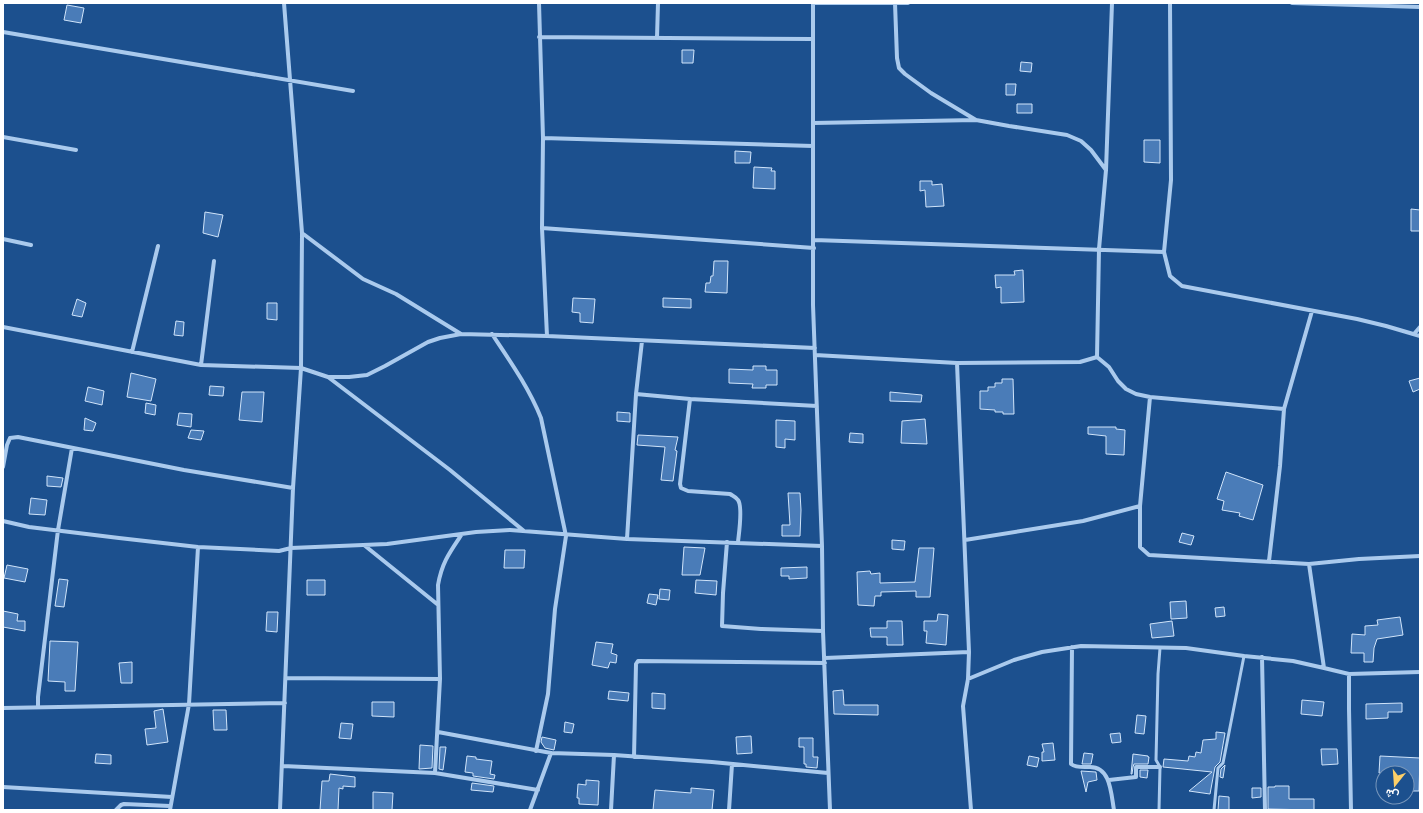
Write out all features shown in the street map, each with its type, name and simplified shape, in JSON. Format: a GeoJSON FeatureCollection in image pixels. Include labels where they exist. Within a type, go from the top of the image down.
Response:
{"type":"FeatureCollection","features":[{"type":"Feature","properties":{"kind":"street"},"geometry":{"type":"LineString","coordinates":[[280,810],[283,766],[293,488],[301,368],[302,233],[284,3]]}},
{"type":"Feature","properties":{"kind":"street"},"geometry":{"type":"LineString","coordinates":[[539,3],[543,138],[542,228],[547,336]]}},
{"type":"Feature","properties":{"kind":"street"},"geometry":{"type":"LineString","coordinates":[[657,38],[658,3]]}},
{"type":"Feature","properties":{"kind":"street"},"geometry":{"type":"LineString","coordinates":[[830,810],[813,305],[813,3],[908,3]]}},
{"type":"Feature","properties":{"kind":"street"},"geometry":{"type":"LineString","coordinates":[[1097,357],[1099,249],[1106,170],[1112,3]]}},
{"type":"Feature","properties":{"kind":"street"},"geometry":{"type":"LineString","coordinates":[[1170,3],[1170,180],[1164,252],[1170,276],[1182,286],[1386,326],[1420,336]]}},
{"type":"Feature","properties":{"kind":"street"},"geometry":{"type":"LineString","coordinates":[[1292,3],[1420,7]]}},
{"type":"Feature","properties":{"kind":"street"},"geometry":{"type":"LineString","coordinates":[[895,4],[897,58],[899,68],[931,93],[976,120]]}},
{"type":"Feature","properties":{"kind":"street"},"geometry":{"type":"LineString","coordinates":[[3,32],[353,91]]}},
{"type":"Feature","properties":{"kind":"street"},"geometry":{"type":"LineString","coordinates":[[539,37],[812,39]]}},
{"type":"Feature","properties":{"kind":"street"},"geometry":{"type":"LineString","coordinates":[[813,123],[976,120],[1067,135],[1081,141],[1091,150],[1106,170]]}},
{"type":"Feature","properties":{"kind":"street"},"geometry":{"type":"LineString","coordinates":[[3,137],[76,150]]}},
{"type":"Feature","properties":{"kind":"street"},"geometry":{"type":"LineString","coordinates":[[543,138],[813,146]]}},
{"type":"Feature","properties":{"kind":"street"},"geometry":{"type":"LineString","coordinates":[[542,228],[814,248]]}},
{"type":"Feature","properties":{"kind":"street"},"geometry":{"type":"LineString","coordinates":[[302,233],[363,279],[396,294],[462,334]]}},
{"type":"Feature","properties":{"kind":"street"},"geometry":{"type":"LineString","coordinates":[[3,239],[31,245]]}},
{"type":"Feature","properties":{"kind":"street"},"geometry":{"type":"LineString","coordinates":[[814,240],[1164,252]]}},
{"type":"Feature","properties":{"kind":"street"},"geometry":{"type":"LineString","coordinates":[[132,352],[158,246]]}},
{"type":"Feature","properties":{"kind":"street"},"geometry":{"type":"LineString","coordinates":[[201,365],[214,261]]}},
{"type":"Feature","properties":{"kind":"street"},"geometry":{"type":"LineString","coordinates":[[1269,561],[1280,466],[1284,409],[1312,312]]}},
{"type":"Feature","properties":{"kind":"street"},"geometry":{"type":"LineString","coordinates":[[3,327],[201,365],[301,368],[328,377],[367,375],[428,342],[462,334],[547,336],[815,348]]}},
{"type":"Feature","properties":{"kind":"street"},"geometry":{"type":"LineString","coordinates":[[1414,334],[1420,327]]}},
{"type":"Feature","properties":{"kind":"street"},"geometry":{"type":"LineString","coordinates":[[492,334],[524,382],[541,418],[566,536],[555,609],[548,694],[536,751]]}},
{"type":"Feature","properties":{"kind":"street"},"geometry":{"type":"LineString","coordinates":[[627,540],[636,394],[642,341]]}},
{"type":"Feature","properties":{"kind":"street"},"geometry":{"type":"LineString","coordinates":[[815,354],[957,363],[1080,362],[1097,357]]}},
{"type":"Feature","properties":{"kind":"street"},"geometry":{"type":"LineString","coordinates":[[1097,357],[1109,367],[1118,381],[1126,389],[1136,394],[1150,397],[1284,409]]}},
{"type":"Feature","properties":{"kind":"street"},"geometry":{"type":"LineString","coordinates":[[957,363],[965,540],[968,652],[968,679],[964,706],[971,810]]}},
{"type":"Feature","properties":{"kind":"street"},"geometry":{"type":"LineString","coordinates":[[328,377],[450,470],[524,531]]}},
{"type":"Feature","properties":{"kind":"street"},"geometry":{"type":"LineString","coordinates":[[636,394],[690,399],[817,406]]}},
{"type":"Feature","properties":{"kind":"street"},"geometry":{"type":"LineString","coordinates":[[1150,397],[1140,506],[1140,546],[1150,555],[1309,564],[1359,559],[1420,556]]}},
{"type":"Feature","properties":{"kind":"street"},"geometry":{"type":"LineString","coordinates":[[690,399],[680,484],[681,488],[688,491],[730,494],[735,496],[740,506],[738,542]]}},
{"type":"Feature","properties":{"kind":"street"},"geometry":{"type":"LineString","coordinates":[[3,467],[7,445],[10,438],[18,437],[184,470],[293,488]]}},
{"type":"Feature","properties":{"kind":"street"},"geometry":{"type":"LineString","coordinates":[[38,707],[58,530],[72,448]]}},
{"type":"Feature","properties":{"kind":"street"},"geometry":{"type":"LineString","coordinates":[[965,540],[1083,521],[1140,506]]}},
{"type":"Feature","properties":{"kind":"street"},"geometry":{"type":"LineString","coordinates":[[3,521],[29,527],[198,547],[279,550],[291,548],[387,544],[494,531],[524,531],[566,536],[627,540],[738,542],[822,546]]}},
{"type":"Feature","properties":{"kind":"street"},"geometry":{"type":"LineString","coordinates":[[435,773],[440,679],[437,604],[438,585],[445,559],[462,534]]}},
{"type":"Feature","properties":{"kind":"street"},"geometry":{"type":"LineString","coordinates":[[727,542],[722,626],[823,631]]}},
{"type":"Feature","properties":{"kind":"street"},"geometry":{"type":"LineString","coordinates":[[364,545],[437,604]]}},
{"type":"Feature","properties":{"kind":"street"},"geometry":{"type":"LineString","coordinates":[[116,810],[124,804],[170,808],[189,704],[198,547]]}},
{"type":"Feature","properties":{"kind":"street"},"geometry":{"type":"LineString","coordinates":[[1309,564],[1324,668]]}},
{"type":"Feature","properties":{"kind":"street"},"geometry":{"type":"LineString","coordinates":[[968,679],[1014,660],[1042,652],[1081,646],[1186,648],[1293,661],[1349,674],[1420,672]]}},
{"type":"Feature","properties":{"kind":"street"},"geometry":{"type":"LineString","coordinates":[[1072,647],[1071,764],[1075,767],[1095,767],[1101,771],[1109,780],[1114,810]]}},
{"type":"Feature","properties":{"kind":"street"},"geometry":{"type":"LineString","coordinates":[[634,757],[636,664],[638,661],[825,661],[968,652]]}},
{"type":"Feature","properties":{"kind":"street"},"geometry":{"type":"LineString","coordinates":[[1262,657],[1265,810]]}},
{"type":"Feature","properties":{"kind":"street"},"geometry":{"type":"LineString","coordinates":[[1349,674],[1351,810]]}},
{"type":"Feature","properties":{"kind":"street"},"geometry":{"type":"LineString","coordinates":[[286,678],[440,679]]}},
{"type":"Feature","properties":{"kind":"street"},"geometry":{"type":"LineString","coordinates":[[3,708],[285,703]]}},
{"type":"Feature","properties":{"kind":"street"},"geometry":{"type":"LineString","coordinates":[[438,732],[551,753],[614,755],[828,773]]}},
{"type":"Feature","properties":{"kind":"street"},"geometry":{"type":"LineString","coordinates":[[530,810],[551,753]]}},
{"type":"Feature","properties":{"kind":"street"},"geometry":{"type":"LineString","coordinates":[[611,810],[614,755]]}},
{"type":"Feature","properties":{"kind":"street"},"geometry":{"type":"LineString","coordinates":[[729,810],[732,764]]}},
{"type":"Feature","properties":{"kind":"street"},"geometry":{"type":"LineString","coordinates":[[283,766],[435,773],[538,790]]}},
{"type":"Feature","properties":{"kind":"street"},"geometry":{"type":"LineString","coordinates":[[1109,780],[1136,778],[1136,767],[1160,767]]}},
{"type":"Feature","properties":{"kind":"street"},"geometry":{"type":"LineString","coordinates":[[3,787],[172,797]]}},
{"type":"Feature","properties":{"kind":"lane"},"geometry":{"type":"LineString","coordinates":[[1159,810],[1160,767],[1156,760],[1160,648]]}},
{"type":"Feature","properties":{"kind":"lane"},"geometry":{"type":"LineString","coordinates":[[1214,810],[1218,768],[1223,763],[1244,656]]}},
{"type":"Feature","properties":{"kind":"building"},"geometry":{"type":"Polygon","coordinates":[[[67,5],[84,8],[81,23],[64,20],[67,5]]]}},
{"type":"Feature","properties":{"kind":"building"},"geometry":{"type":"Polygon","coordinates":[[[682,50],[694,50],[693,63],[682,63],[682,50]]]}},
{"type":"Feature","properties":{"kind":"building"},"geometry":{"type":"Polygon","coordinates":[[[1021,62],[1032,63],[1031,72],[1020,71],[1021,62]]]}},
{"type":"Feature","properties":{"kind":"building"},"geometry":{"type":"Polygon","coordinates":[[[1006,84],[1016,84],[1015,95],[1006,95],[1006,84]]]}},
{"type":"Feature","properties":{"kind":"building"},"geometry":{"type":"Polygon","coordinates":[[[1017,104],[1032,104],[1032,113],[1017,113],[1017,104]]]}},
{"type":"Feature","properties":{"kind":"building"},"geometry":{"type":"Polygon","coordinates":[[[1144,140],[1160,140],[1160,163],[1144,162],[1144,140]]]}},
{"type":"Feature","properties":{"kind":"building"},"geometry":{"type":"Polygon","coordinates":[[[735,151],[751,152],[750,163],[735,163],[735,151]]]}},
{"type":"Feature","properties":{"kind":"building"},"geometry":{"type":"Polygon","coordinates":[[[754,167],[772,168],[771,171],[775,171],[775,189],[753,188],[754,167]]]}},
{"type":"Feature","properties":{"kind":"building"},"geometry":{"type":"Polygon","coordinates":[[[920,181],[932,181],[932,185],[942,184],[944,206],[926,207],[925,190],[920,191],[920,181]]]}},
{"type":"Feature","properties":{"kind":"building"},"geometry":{"type":"Polygon","coordinates":[[[1411,209],[1420,210],[1420,231],[1411,231],[1411,209]]]}},
{"type":"Feature","properties":{"kind":"building"},"geometry":{"type":"Polygon","coordinates":[[[205,212],[223,215],[218,237],[203,233],[205,212]]]}},
{"type":"Feature","properties":{"kind":"building"},"geometry":{"type":"Polygon","coordinates":[[[714,261],[728,261],[727,293],[705,292],[706,283],[710,283],[711,276],[713,276],[714,261]]]}},
{"type":"Feature","properties":{"kind":"building"},"geometry":{"type":"Polygon","coordinates":[[[1023,270],[1024,302],[1001,303],[1001,287],[996,288],[995,275],[1015,275],[1014,271],[1023,270]]]}},
{"type":"Feature","properties":{"kind":"building"},"geometry":{"type":"Polygon","coordinates":[[[573,298],[595,299],[593,323],[580,322],[580,313],[572,312],[573,298]]]}},
{"type":"Feature","properties":{"kind":"building"},"geometry":{"type":"Polygon","coordinates":[[[663,298],[691,299],[691,308],[663,307],[663,298]]]}},
{"type":"Feature","properties":{"kind":"building"},"geometry":{"type":"Polygon","coordinates":[[[77,299],[86,303],[82,317],[72,315],[77,299]]]}},
{"type":"Feature","properties":{"kind":"building"},"geometry":{"type":"Polygon","coordinates":[[[267,303],[277,303],[277,320],[267,319],[267,303]]]}},
{"type":"Feature","properties":{"kind":"building"},"geometry":{"type":"Polygon","coordinates":[[[176,321],[184,322],[183,336],[174,335],[176,321]]]}},
{"type":"Feature","properties":{"kind":"building"},"geometry":{"type":"Polygon","coordinates":[[[753,366],[766,366],[766,370],[777,370],[777,385],[766,385],[766,388],[752,388],[753,384],[729,383],[729,369],[753,370],[753,366]]]}},
{"type":"Feature","properties":{"kind":"building"},"geometry":{"type":"Polygon","coordinates":[[[131,373],[156,379],[151,401],[127,397],[131,373]]]}},
{"type":"Feature","properties":{"kind":"building"},"geometry":{"type":"Polygon","coordinates":[[[1420,378],[1420,389],[1413,392],[1409,381],[1420,378]]]}},
{"type":"Feature","properties":{"kind":"building"},"geometry":{"type":"Polygon","coordinates":[[[1002,379],[1013,379],[1014,414],[1003,414],[1003,412],[995,412],[995,410],[980,409],[980,391],[988,391],[988,387],[995,387],[995,383],[1002,383],[1002,379]]]}},
{"type":"Feature","properties":{"kind":"building"},"geometry":{"type":"Polygon","coordinates":[[[210,386],[224,387],[223,396],[209,395],[210,386]]]}},
{"type":"Feature","properties":{"kind":"building"},"geometry":{"type":"Polygon","coordinates":[[[88,387],[104,391],[102,405],[85,401],[88,387]]]}},
{"type":"Feature","properties":{"kind":"building"},"geometry":{"type":"Polygon","coordinates":[[[242,392],[264,392],[262,422],[239,420],[242,392]]]}},
{"type":"Feature","properties":{"kind":"building"},"geometry":{"type":"Polygon","coordinates":[[[890,392],[922,395],[921,402],[890,401],[890,392]]]}},
{"type":"Feature","properties":{"kind":"building"},"geometry":{"type":"Polygon","coordinates":[[[146,403],[156,405],[155,415],[145,413],[146,403]]]}},
{"type":"Feature","properties":{"kind":"building"},"geometry":{"type":"Polygon","coordinates":[[[617,412],[630,413],[630,422],[617,421],[617,412]]]}},
{"type":"Feature","properties":{"kind":"building"},"geometry":{"type":"Polygon","coordinates":[[[179,413],[192,414],[191,427],[177,425],[179,413]]]}},
{"type":"Feature","properties":{"kind":"building"},"geometry":{"type":"Polygon","coordinates":[[[85,418],[96,423],[93,431],[84,430],[85,418]]]}},
{"type":"Feature","properties":{"kind":"building"},"geometry":{"type":"Polygon","coordinates":[[[925,419],[927,444],[901,443],[902,421],[925,419]]]}},
{"type":"Feature","properties":{"kind":"building"},"geometry":{"type":"Polygon","coordinates":[[[776,420],[795,421],[795,440],[785,439],[785,448],[776,447],[776,420]]]}},
{"type":"Feature","properties":{"kind":"building"},"geometry":{"type":"Polygon","coordinates":[[[1088,427],[1116,427],[1116,429],[1125,430],[1124,455],[1106,454],[1106,436],[1088,434],[1088,427]]]}},
{"type":"Feature","properties":{"kind":"building"},"geometry":{"type":"Polygon","coordinates":[[[191,430],[204,431],[201,440],[188,438],[191,430]]]}},
{"type":"Feature","properties":{"kind":"building"},"geometry":{"type":"Polygon","coordinates":[[[850,433],[863,434],[863,443],[849,442],[850,433]]]}},
{"type":"Feature","properties":{"kind":"building"},"geometry":{"type":"Polygon","coordinates":[[[638,435],[678,437],[675,450],[677,451],[673,481],[661,480],[665,447],[637,445],[638,435]]]}},
{"type":"Feature","properties":{"kind":"building"},"geometry":{"type":"Polygon","coordinates":[[[1226,472],[1263,485],[1253,520],[1239,516],[1240,513],[1222,510],[1224,501],[1217,499],[1226,472]]]}},
{"type":"Feature","properties":{"kind":"building"},"geometry":{"type":"Polygon","coordinates":[[[47,476],[63,478],[61,487],[47,486],[47,476]]]}},
{"type":"Feature","properties":{"kind":"building"},"geometry":{"type":"Polygon","coordinates":[[[788,493],[800,493],[800,536],[782,536],[782,525],[790,525],[788,493]]]}},
{"type":"Feature","properties":{"kind":"building"},"geometry":{"type":"Polygon","coordinates":[[[31,498],[47,500],[45,515],[29,514],[31,498]]]}},
{"type":"Feature","properties":{"kind":"building"},"geometry":{"type":"Polygon","coordinates":[[[1182,533],[1194,536],[1191,545],[1179,542],[1182,533]]]}},
{"type":"Feature","properties":{"kind":"building"},"geometry":{"type":"Polygon","coordinates":[[[892,540],[905,541],[904,550],[892,549],[892,540]]]}},
{"type":"Feature","properties":{"kind":"building"},"geometry":{"type":"Polygon","coordinates":[[[684,547],[705,548],[700,575],[682,575],[684,547]]]}},
{"type":"Feature","properties":{"kind":"building"},"geometry":{"type":"Polygon","coordinates":[[[919,548],[934,548],[930,597],[916,597],[916,591],[881,592],[881,596],[875,596],[874,606],[858,605],[857,572],[870,571],[871,574],[880,573],[880,583],[915,582],[919,548]]]}},
{"type":"Feature","properties":{"kind":"building"},"geometry":{"type":"Polygon","coordinates":[[[505,550],[525,550],[524,568],[504,568],[505,550]]]}},
{"type":"Feature","properties":{"kind":"building"},"geometry":{"type":"Polygon","coordinates":[[[7,565],[28,569],[25,582],[4,578],[7,565]]]}},
{"type":"Feature","properties":{"kind":"building"},"geometry":{"type":"Polygon","coordinates":[[[807,567],[807,578],[789,579],[789,576],[781,576],[781,568],[807,567]]]}},
{"type":"Feature","properties":{"kind":"building"},"geometry":{"type":"Polygon","coordinates":[[[59,579],[68,580],[64,607],[55,606],[59,579]]]}},
{"type":"Feature","properties":{"kind":"building"},"geometry":{"type":"Polygon","coordinates":[[[307,580],[325,580],[325,595],[307,595],[307,580]]]}},
{"type":"Feature","properties":{"kind":"building"},"geometry":{"type":"Polygon","coordinates":[[[696,580],[717,581],[716,595],[695,593],[696,580]]]}},
{"type":"Feature","properties":{"kind":"building"},"geometry":{"type":"Polygon","coordinates":[[[660,589],[670,590],[669,600],[659,599],[660,589]]]}},
{"type":"Feature","properties":{"kind":"building"},"geometry":{"type":"Polygon","coordinates":[[[649,594],[658,595],[656,605],[647,603],[649,594]]]}},
{"type":"Feature","properties":{"kind":"building"},"geometry":{"type":"Polygon","coordinates":[[[1186,601],[1187,618],[1171,619],[1170,602],[1186,601]]]}},
{"type":"Feature","properties":{"kind":"building"},"geometry":{"type":"Polygon","coordinates":[[[1224,607],[1225,616],[1216,617],[1215,608],[1224,607]]]}},
{"type":"Feature","properties":{"kind":"building"},"geometry":{"type":"Polygon","coordinates":[[[3,611],[18,614],[17,621],[25,621],[25,631],[3,627],[3,611]]]}},
{"type":"Feature","properties":{"kind":"building"},"geometry":{"type":"Polygon","coordinates":[[[267,612],[278,612],[277,632],[266,631],[267,612]]]}},
{"type":"Feature","properties":{"kind":"building"},"geometry":{"type":"Polygon","coordinates":[[[938,614],[948,615],[946,645],[926,643],[927,631],[924,631],[924,621],[937,621],[938,614]]]}},
{"type":"Feature","properties":{"kind":"building"},"geometry":{"type":"Polygon","coordinates":[[[1400,617],[1403,635],[1377,639],[1374,648],[1373,662],[1364,662],[1364,653],[1351,653],[1352,634],[1365,635],[1365,626],[1378,625],[1377,620],[1400,617]]]}},
{"type":"Feature","properties":{"kind":"building"},"geometry":{"type":"Polygon","coordinates":[[[887,621],[902,621],[903,645],[887,645],[887,637],[871,637],[870,628],[887,628],[887,621]]]}},
{"type":"Feature","properties":{"kind":"building"},"geometry":{"type":"Polygon","coordinates":[[[1172,621],[1174,636],[1152,638],[1150,624],[1172,621]]]}},
{"type":"Feature","properties":{"kind":"building"},"geometry":{"type":"Polygon","coordinates":[[[50,641],[78,642],[75,691],[65,691],[65,682],[48,681],[50,641]]]}},
{"type":"Feature","properties":{"kind":"building"},"geometry":{"type":"Polygon","coordinates":[[[596,642],[613,644],[611,653],[617,655],[616,663],[610,662],[608,668],[592,665],[596,642]]]}},
{"type":"Feature","properties":{"kind":"building"},"geometry":{"type":"Polygon","coordinates":[[[132,662],[132,683],[121,683],[119,663],[132,662]]]}},
{"type":"Feature","properties":{"kind":"building"},"geometry":{"type":"Polygon","coordinates":[[[843,690],[844,705],[878,705],[878,715],[834,714],[833,691],[843,690]]]}},
{"type":"Feature","properties":{"kind":"building"},"geometry":{"type":"Polygon","coordinates":[[[609,691],[629,693],[628,701],[608,699],[609,691]]]}},
{"type":"Feature","properties":{"kind":"building"},"geometry":{"type":"Polygon","coordinates":[[[652,693],[665,694],[665,709],[652,708],[652,693]]]}},
{"type":"Feature","properties":{"kind":"building"},"geometry":{"type":"Polygon","coordinates":[[[1302,700],[1324,702],[1322,716],[1301,714],[1302,700]]]}},
{"type":"Feature","properties":{"kind":"building"},"geometry":{"type":"Polygon","coordinates":[[[372,702],[394,702],[394,717],[372,716],[372,702]]]}},
{"type":"Feature","properties":{"kind":"building"},"geometry":{"type":"Polygon","coordinates":[[[1402,703],[1402,712],[1388,712],[1388,718],[1366,719],[1366,704],[1402,703]]]}},
{"type":"Feature","properties":{"kind":"building"},"geometry":{"type":"Polygon","coordinates":[[[163,709],[168,742],[147,745],[145,729],[156,728],[154,711],[163,709]]]}},
{"type":"Feature","properties":{"kind":"building"},"geometry":{"type":"Polygon","coordinates":[[[213,710],[226,710],[227,730],[214,730],[213,710]]]}},
{"type":"Feature","properties":{"kind":"building"},"geometry":{"type":"Polygon","coordinates":[[[1137,715],[1146,716],[1144,734],[1135,733],[1137,715]]]}},
{"type":"Feature","properties":{"kind":"building"},"geometry":{"type":"Polygon","coordinates":[[[565,722],[574,724],[572,733],[564,732],[565,722]]]}},
{"type":"Feature","properties":{"kind":"building"},"geometry":{"type":"Polygon","coordinates":[[[341,723],[353,724],[351,739],[339,738],[341,723]]]}},
{"type":"Feature","properties":{"kind":"building"},"geometry":{"type":"Polygon","coordinates":[[[1216,732],[1225,733],[1220,762],[1215,767],[1210,794],[1189,791],[1212,772],[1163,767],[1164,759],[1188,761],[1189,756],[1195,757],[1196,752],[1201,753],[1203,740],[1216,739],[1216,732]]]}},
{"type":"Feature","properties":{"kind":"building"},"geometry":{"type":"Polygon","coordinates":[[[1120,733],[1121,742],[1112,743],[1110,734],[1120,733]]]}},
{"type":"Feature","properties":{"kind":"building"},"geometry":{"type":"Polygon","coordinates":[[[751,736],[752,753],[737,754],[736,737],[751,736]]]}},
{"type":"Feature","properties":{"kind":"building"},"geometry":{"type":"Polygon","coordinates":[[[542,737],[556,740],[554,750],[545,748],[541,742],[542,737]]]}},
{"type":"Feature","properties":{"kind":"building"},"geometry":{"type":"Polygon","coordinates":[[[799,738],[813,738],[813,757],[818,757],[817,768],[806,767],[806,764],[804,764],[804,747],[799,747],[799,738]]]}},
{"type":"Feature","properties":{"kind":"building"},"geometry":{"type":"Polygon","coordinates":[[[1053,743],[1055,760],[1042,761],[1042,752],[1044,752],[1042,744],[1053,743]]]}},
{"type":"Feature","properties":{"kind":"building"},"geometry":{"type":"Polygon","coordinates":[[[420,745],[433,746],[432,768],[419,769],[420,745]]]}},
{"type":"Feature","properties":{"kind":"building"},"geometry":{"type":"Polygon","coordinates":[[[440,747],[446,747],[443,770],[439,769],[440,747]]]}},
{"type":"Feature","properties":{"kind":"building"},"geometry":{"type":"Polygon","coordinates":[[[1321,749],[1337,749],[1338,764],[1322,765],[1321,749]]]}},
{"type":"Feature","properties":{"kind":"building"},"geometry":{"type":"Polygon","coordinates":[[[1084,753],[1093,754],[1091,764],[1082,764],[1084,753]]]}},
{"type":"Feature","properties":{"kind":"building"},"geometry":{"type":"Polygon","coordinates":[[[96,754],[111,755],[111,764],[95,763],[96,754]]]}},
{"type":"Feature","properties":{"kind":"building"},"geometry":{"type":"Polygon","coordinates":[[[1133,754],[1149,757],[1148,764],[1134,764],[1131,774],[1133,754]]]}},
{"type":"Feature","properties":{"kind":"building"},"geometry":{"type":"Polygon","coordinates":[[[467,756],[492,761],[490,774],[495,775],[494,779],[473,776],[473,773],[465,772],[467,756]]]}},
{"type":"Feature","properties":{"kind":"building"},"geometry":{"type":"Polygon","coordinates":[[[1029,756],[1039,758],[1037,767],[1027,765],[1029,756]]]}},
{"type":"Feature","properties":{"kind":"building"},"geometry":{"type":"Polygon","coordinates":[[[1380,756],[1420,758],[1419,791],[1415,791],[1415,765],[1379,765],[1380,756]]]}},
{"type":"Feature","properties":{"kind":"building"},"geometry":{"type":"Polygon","coordinates":[[[1225,765],[1223,778],[1220,777],[1221,769],[1225,765]]]}},
{"type":"Feature","properties":{"kind":"building"},"geometry":{"type":"Polygon","coordinates":[[[1140,770],[1148,770],[1147,778],[1140,777],[1140,770]]]}},
{"type":"Feature","properties":{"kind":"building"},"geometry":{"type":"Polygon","coordinates":[[[1081,771],[1096,772],[1097,780],[1088,782],[1086,792],[1081,771]]]}},
{"type":"Feature","properties":{"kind":"building"},"geometry":{"type":"Polygon","coordinates":[[[330,774],[355,777],[355,787],[343,786],[343,789],[339,788],[338,810],[320,810],[322,781],[329,781],[330,774]]]}},
{"type":"Feature","properties":{"kind":"building"},"geometry":{"type":"Polygon","coordinates":[[[586,780],[599,781],[598,805],[579,804],[579,798],[577,798],[578,784],[586,785],[586,780]]]}},
{"type":"Feature","properties":{"kind":"building"},"geometry":{"type":"Polygon","coordinates":[[[472,783],[494,786],[493,792],[471,790],[472,783]]]}},
{"type":"Feature","properties":{"kind":"building"},"geometry":{"type":"Polygon","coordinates":[[[1289,786],[1289,799],[1314,799],[1314,810],[1268,809],[1268,787],[1289,786]]]}},
{"type":"Feature","properties":{"kind":"building"},"geometry":{"type":"Polygon","coordinates":[[[691,788],[714,790],[712,810],[653,810],[655,790],[691,793],[691,788]]]}},
{"type":"Feature","properties":{"kind":"building"},"geometry":{"type":"Polygon","coordinates":[[[1252,788],[1261,788],[1261,797],[1252,798],[1252,788]]]}},
{"type":"Feature","properties":{"kind":"building"},"geometry":{"type":"Polygon","coordinates":[[[373,792],[393,793],[392,810],[373,810],[373,792]]]}},
{"type":"Feature","properties":{"kind":"building"},"geometry":{"type":"Polygon","coordinates":[[[1219,796],[1229,797],[1229,810],[1218,810],[1219,796]]]}}]}
